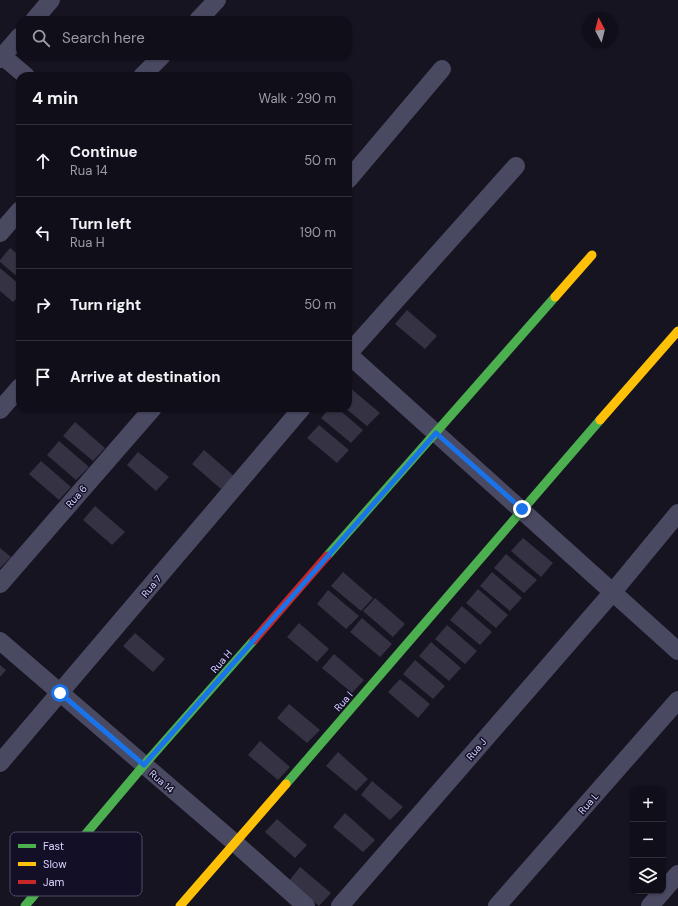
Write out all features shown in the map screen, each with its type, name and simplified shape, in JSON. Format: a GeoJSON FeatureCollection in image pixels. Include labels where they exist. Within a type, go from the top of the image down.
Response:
{"type":"FeatureCollection","features":[{"type":"Feature","properties":{"kind":"street"},"geometry":{"type":"LineString","coordinates":[[37,16],[51,0]]}},
{"type":"Feature","properties":{"kind":"street"},"geometry":{"type":"LineString","coordinates":[[202,16],[217,0]]}},
{"type":"Feature","properties":{"kind":"street"},"geometry":{"type":"LineString","coordinates":[[16,40],[1,57],[21,72]]}},
{"type":"Feature","properties":{"kind":"street"},"geometry":{"type":"LineString","coordinates":[[146,72],[158,60]]}},
{"type":"Feature","properties":{"kind":"street"},"geometry":{"type":"LineString","coordinates":[[352,175],[442,69]]}},
{"type":"Feature","properties":{"kind":"street"},"geometry":{"type":"LineString","coordinates":[[352,350],[516,166]]}},
{"type":"Feature","properties":{"kind":"street"},"geometry":{"type":"LineString","coordinates":[[0,233],[16,215]]}},
{"type":"Feature","properties":{"kind":"street","name":"Rua H"},"geometry":{"type":"LineString","coordinates":[[87,832],[144,765],[592,255]]}},
{"type":"Feature","properties":{"kind":"street","name":"Rua I"},"geometry":{"type":"LineString","coordinates":[[180,906],[522,509],[678,332]]}},
{"type":"Feature","properties":{"kind":"street"},"geometry":{"type":"LineString","coordinates":[[352,358],[678,651]]}},
{"type":"Feature","properties":{"kind":"street"},"geometry":{"type":"LineString","coordinates":[[0,410],[16,392]]}},
{"type":"Feature","properties":{"kind":"street","name":"Rua 6"},"geometry":{"type":"LineString","coordinates":[[0,584],[150,412]]}},
{"type":"Feature","properties":{"kind":"street","name":"Rua 7"},"geometry":{"type":"LineString","coordinates":[[0,762],[299,412]]}},
{"type":"Feature","properties":{"kind":"street","name":"Rua J"},"geometry":{"type":"LineString","coordinates":[[340,906],[612,593],[678,513]]}},
{"type":"Feature","properties":{"kind":"street","name":"Rua 14"},"geometry":{"type":"LineString","coordinates":[[0,640],[306,906]]}},
{"type":"Feature","properties":{"kind":"street","name":"Rua L"},"geometry":{"type":"LineString","coordinates":[[497,906],[678,700]]}},
{"type":"Feature","properties":{"kind":"street"},"geometry":{"type":"LineString","coordinates":[[666,888],[678,874]]}},
{"type":"Feature","properties":{"kind":"street"},"geometry":{"type":"LineString","coordinates":[[650,906],[660,894]]}},
{"type":"Feature","properties":{"kind":"street","name":"Rua H"},"geometry":{"type":"LineString","coordinates":[[25,906],[33,896]]}},
{"type":"Feature","properties":{"kind":"building"},"geometry":{"type":"Polygon","coordinates":[[[10,248],[16,253],[16,276],[0,262],[10,248]]]}},
{"type":"Feature","properties":{"kind":"building"},"geometry":{"type":"Polygon","coordinates":[[[0,268],[16,282],[16,299],[13,302],[0,291],[0,268]]]}},
{"type":"Feature","properties":{"kind":"building"},"geometry":{"type":"Polygon","coordinates":[[[407,310],[437,336],[425,349],[395,324],[407,310]]]}},
{"type":"Feature","properties":{"kind":"building"},"geometry":{"type":"Polygon","coordinates":[[[352,390],[380,413],[367,426],[350,412],[352,412],[352,390]]]}},
{"type":"Feature","properties":{"kind":"building"},"geometry":{"type":"Polygon","coordinates":[[[326,412],[342,412],[363,430],[351,443],[321,418],[326,412]]]}},
{"type":"Feature","properties":{"kind":"building"},"geometry":{"type":"Polygon","coordinates":[[[75,422],[105,448],[93,461],[63,436],[75,422]]]}},
{"type":"Feature","properties":{"kind":"building"},"geometry":{"type":"Polygon","coordinates":[[[319,425],[349,450],[337,463],[307,438],[319,425]]]}},
{"type":"Feature","properties":{"kind":"building"},"geometry":{"type":"Polygon","coordinates":[[[59,441],[89,467],[76,480],[47,455],[59,441]]]}},
{"type":"Feature","properties":{"kind":"building"},"geometry":{"type":"Polygon","coordinates":[[[204,450],[234,476],[221,489],[192,464],[204,450]]]}},
{"type":"Feature","properties":{"kind":"building"},"geometry":{"type":"Polygon","coordinates":[[[138,452],[169,477],[156,491],[127,465],[138,452]]]}},
{"type":"Feature","properties":{"kind":"building"},"geometry":{"type":"Polygon","coordinates":[[[41,461],[71,487],[59,500],[29,474],[41,461]]]}},
{"type":"Feature","properties":{"kind":"building"},"geometry":{"type":"Polygon","coordinates":[[[95,506],[125,532],[112,545],[83,520],[95,506]]]}},
{"type":"Feature","properties":{"kind":"building"},"geometry":{"type":"Polygon","coordinates":[[[523,538],[553,563],[541,577],[511,551],[523,538]]]}},
{"type":"Feature","properties":{"kind":"building"},"geometry":{"type":"Polygon","coordinates":[[[0,548],[11,557],[0,568],[0,548]]]}},
{"type":"Feature","properties":{"kind":"building"},"geometry":{"type":"Polygon","coordinates":[[[506,554],[537,580],[524,593],[494,568],[506,554]]]}},
{"type":"Feature","properties":{"kind":"building"},"geometry":{"type":"Polygon","coordinates":[[[343,572],[373,598],[361,611],[331,586],[343,572]]]}},
{"type":"Feature","properties":{"kind":"building"},"geometry":{"type":"Polygon","coordinates":[[[492,572],[522,598],[510,611],[480,586],[492,572]]]}},
{"type":"Feature","properties":{"kind":"building"},"geometry":{"type":"Polygon","coordinates":[[[478,589],[508,615],[496,628],[466,603],[478,589]]]}},
{"type":"Feature","properties":{"kind":"building"},"geometry":{"type":"Polygon","coordinates":[[[328,590],[359,616],[346,629],[317,604],[328,590]]]}},
{"type":"Feature","properties":{"kind":"building"},"geometry":{"type":"Polygon","coordinates":[[[375,598],[405,624],[393,637],[363,611],[375,598]]]}},
{"type":"Feature","properties":{"kind":"building"},"geometry":{"type":"Polygon","coordinates":[[[462,606],[492,632],[480,645],[450,620],[462,606]]]}},
{"type":"Feature","properties":{"kind":"building"},"geometry":{"type":"Polygon","coordinates":[[[362,618],[392,644],[380,657],[350,632],[362,618]]]}},
{"type":"Feature","properties":{"kind":"building"},"geometry":{"type":"Polygon","coordinates":[[[299,623],[329,649],[317,662],[287,637],[299,623]]]}},
{"type":"Feature","properties":{"kind":"building"},"geometry":{"type":"Polygon","coordinates":[[[447,625],[477,651],[465,664],[435,639],[447,625]]]}},
{"type":"Feature","properties":{"kind":"building"},"geometry":{"type":"Polygon","coordinates":[[[135,633],[165,659],[153,672],[123,646],[135,633]]]}},
{"type":"Feature","properties":{"kind":"building"},"geometry":{"type":"Polygon","coordinates":[[[431,642],[461,668],[449,681],[419,656],[431,642]]]}},
{"type":"Feature","properties":{"kind":"building"},"geometry":{"type":"Polygon","coordinates":[[[334,654],[364,680],[352,693],[322,668],[334,654]]]}},
{"type":"Feature","properties":{"kind":"building"},"geometry":{"type":"Polygon","coordinates":[[[415,660],[445,686],[433,699],[403,674],[415,660]]]}},
{"type":"Feature","properties":{"kind":"building"},"geometry":{"type":"Polygon","coordinates":[[[0,665],[6,670],[0,677],[0,665]]]}},
{"type":"Feature","properties":{"kind":"building"},"geometry":{"type":"Polygon","coordinates":[[[400,679],[430,704],[418,718],[388,692],[400,679]]]}},
{"type":"Feature","properties":{"kind":"building"},"geometry":{"type":"Polygon","coordinates":[[[289,704],[320,730],[307,743],[277,718],[289,704]]]}},
{"type":"Feature","properties":{"kind":"building"},"geometry":{"type":"Polygon","coordinates":[[[260,741],[290,767],[278,780],[248,755],[260,741]]]}},
{"type":"Feature","properties":{"kind":"building"},"geometry":{"type":"Polygon","coordinates":[[[338,752],[368,779],[356,791],[326,766],[338,752]]]}},
{"type":"Feature","properties":{"kind":"building"},"geometry":{"type":"Polygon","coordinates":[[[372,781],[403,807],[390,820],[361,795],[372,781]]]}},
{"type":"Feature","properties":{"kind":"building"},"geometry":{"type":"Polygon","coordinates":[[[345,813],[375,840],[363,852],[333,827],[345,813]]]}},
{"type":"Feature","properties":{"kind":"building"},"geometry":{"type":"Polygon","coordinates":[[[277,819],[307,845],[295,858],[265,832],[277,819]]]}},
{"type":"Feature","properties":{"kind":"building"},"geometry":{"type":"Polygon","coordinates":[[[300,867],[331,893],[319,906],[289,881],[300,867]]]}},
{"type":"Feature","properties":{"kind":"traffic: fast"},"geometry":{"type":"LineString","coordinates":[[327,556],[555,297]]}},
{"type":"Feature","properties":{"kind":"traffic: fast"},"geometry":{"type":"LineString","coordinates":[[286,784],[600,420]]}},
{"type":"Feature","properties":{"kind":"traffic: fast"},"geometry":{"type":"LineString","coordinates":[[87,832],[254,640]]}},
{"type":"Feature","properties":{"kind":"traffic: fast"},"geometry":{"type":"LineString","coordinates":[[25,906],[33,896]]}},
{"type":"Feature","properties":{"kind":"traffic: slow"},"geometry":{"type":"LineString","coordinates":[[555,297],[592,255]]}},
{"type":"Feature","properties":{"kind":"traffic: slow"},"geometry":{"type":"LineString","coordinates":[[600,420],[678,331]]}},
{"type":"Feature","properties":{"kind":"traffic: slow"},"geometry":{"type":"LineString","coordinates":[[180,906],[286,784]]}},
{"type":"Feature","properties":{"kind":"traffic: jam"},"geometry":{"type":"LineString","coordinates":[[254,640],[327,556]]}},
{"type":"Feature","properties":{"kind":"route"},"geometry":{"type":"LineString","coordinates":[[60,693],[144,765],[436,433],[522,509]]}}]}
